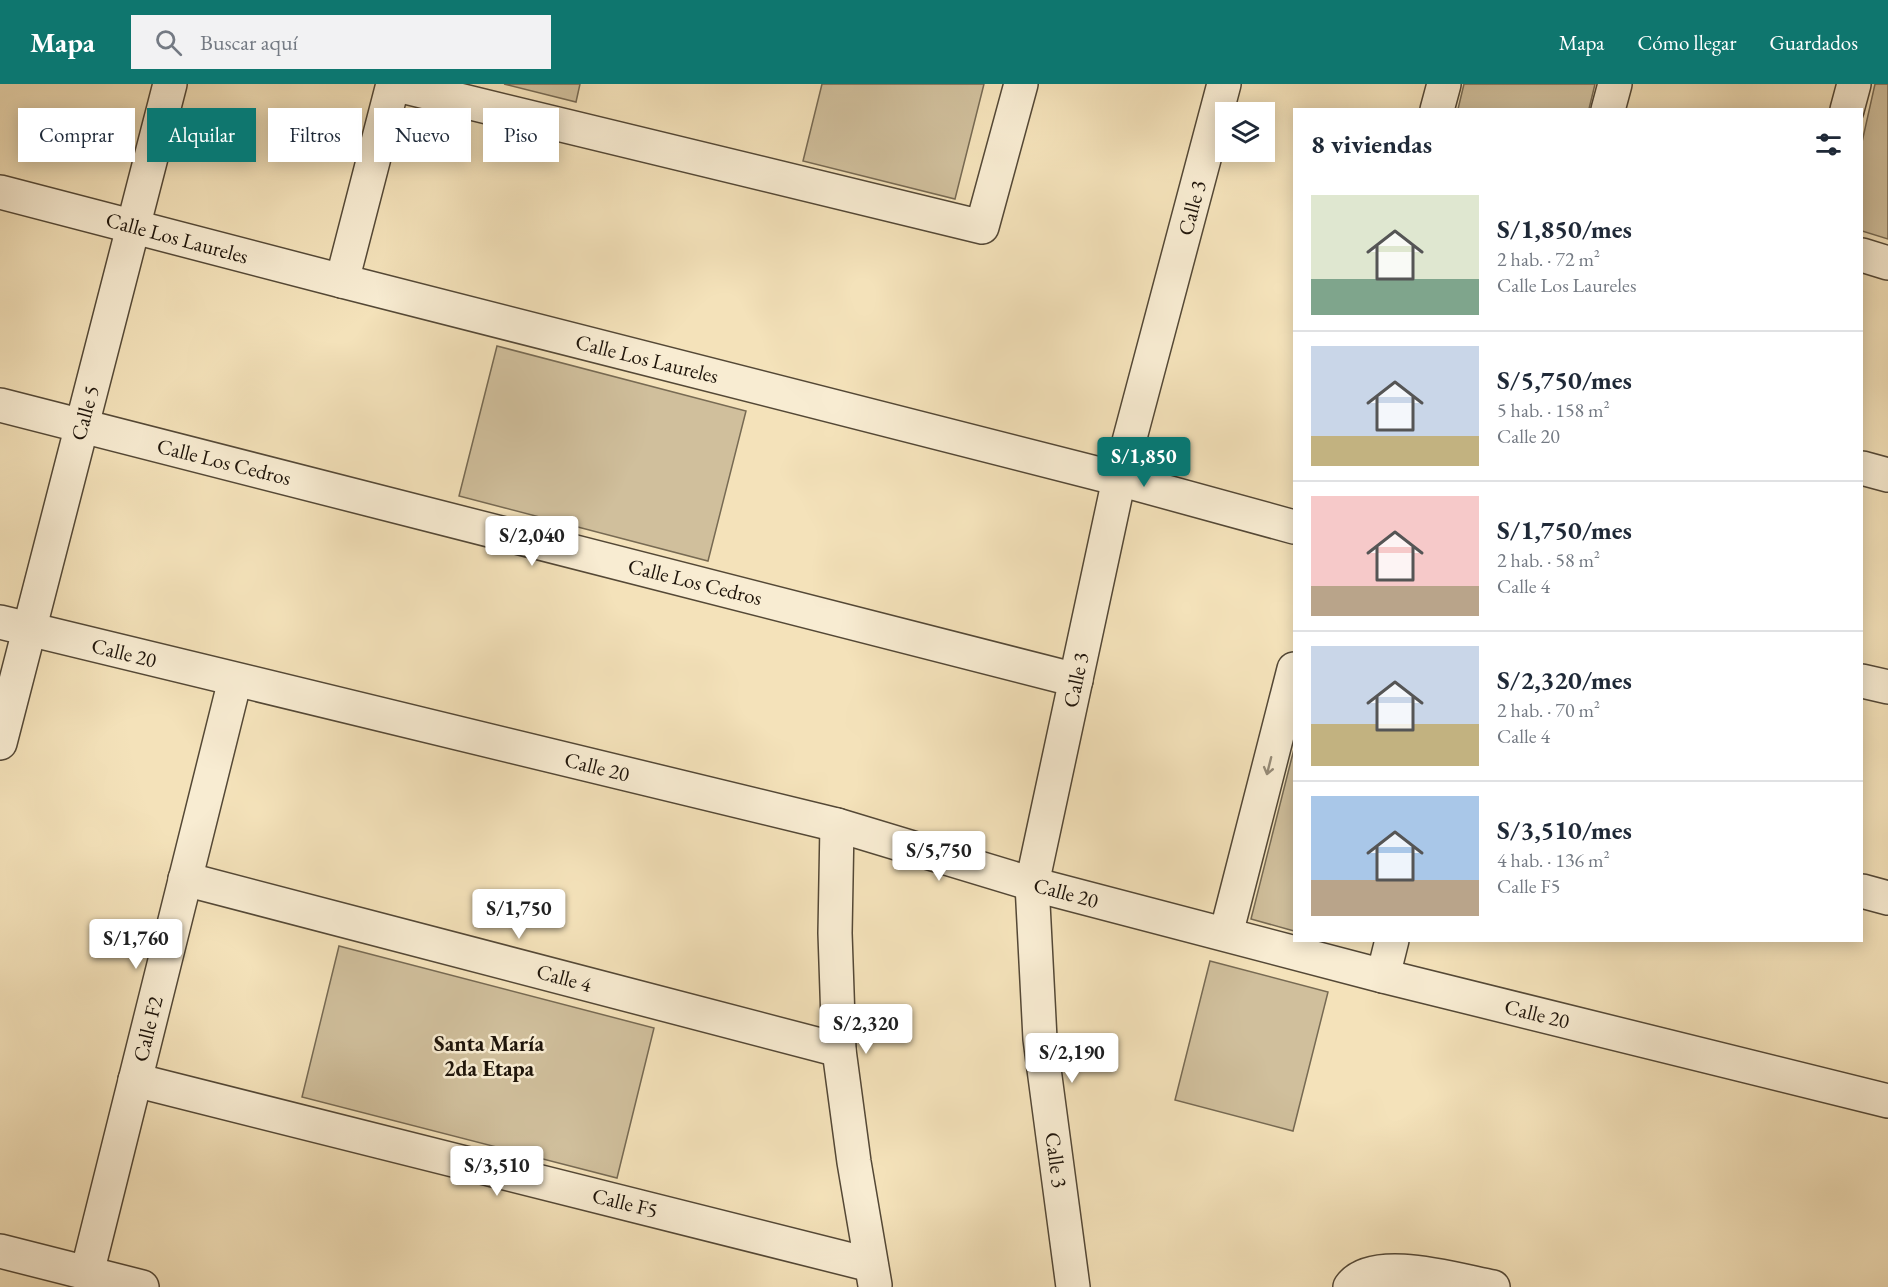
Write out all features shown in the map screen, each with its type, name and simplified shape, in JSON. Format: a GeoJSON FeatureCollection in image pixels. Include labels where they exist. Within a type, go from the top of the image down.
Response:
{"type":"FeatureCollection","features":[{"type":"Feature","properties":{"kind":"street","name":"Calle 5"},"geometry":{"type":"LineString","coordinates":[[0,743],[15,626],[82,426],[170,84]]}},
{"type":"Feature","properties":{"kind":"street"},"geometry":{"type":"LineString","coordinates":[[342,281],[393,84],[982,227],[1020,84]]}},
{"type":"Feature","properties":{"kind":"street","name":"Calle 3"},"geometry":{"type":"LineString","coordinates":[[1073,1287],[1040,1039],[1032,884],[1119,479],[1224,84]]}},
{"type":"Feature","properties":{"kind":"street"},"geometry":{"type":"LineString","coordinates":[[1438,108],[1444,84]]}},
{"type":"Feature","properties":{"kind":"street"},"geometry":{"type":"LineString","coordinates":[[1609,108],[1615,84]]}},
{"type":"Feature","properties":{"kind":"street"},"geometry":{"type":"LineString","coordinates":[[1848,108],[1854,84]]}},
{"type":"Feature","properties":{"kind":"street","name":"Calle Los Laureles"},"geometry":{"type":"LineString","coordinates":[[0,192],[1119,479],[1293,527]]}},
{"type":"Feature","properties":{"kind":"street"},"geometry":{"type":"LineString","coordinates":[[1863,255],[1888,263]]}},
{"type":"Feature","properties":{"kind":"street","name":"Calle Los Cedros"},"geometry":{"type":"LineString","coordinates":[[0,405],[1076,680]]}},
{"type":"Feature","properties":{"kind":"street"},"geometry":{"type":"LineString","coordinates":[[1863,468],[1888,475]]}},
{"type":"Feature","properties":{"kind":"street","name":"Calle 20"},"geometry":{"type":"LineString","coordinates":[[15,626],[837,825],[1032,884],[1383,976],[1888,1101]]}},
{"type":"Feature","properties":{"kind":"street"},"geometry":{"type":"LineString","coordinates":[[1226,934],[1293,673]]}},
{"type":"Feature","properties":{"kind":"street","name":"Calle F2"},"geometry":{"type":"LineString","coordinates":[[87,1273],[235,680]]}},
{"type":"Feature","properties":{"kind":"street"},"geometry":{"type":"LineString","coordinates":[[1863,681],[1888,687]]}},
{"type":"Feature","properties":{"kind":"street"},"geometry":{"type":"LineString","coordinates":[[837,825],[835,933],[839,1050],[854,1162],[873,1276]]}},
{"type":"Feature","properties":{"kind":"street","name":"Calle 4"},"geometry":{"type":"LineString","coordinates":[[185,879],[839,1050]]}},
{"type":"Feature","properties":{"kind":"street"},"geometry":{"type":"LineString","coordinates":[[1863,891],[1888,898]]}},
{"type":"Feature","properties":{"kind":"street"},"geometry":{"type":"LineString","coordinates":[[1383,976],[1392,942]]}},
{"type":"Feature","properties":{"kind":"street","name":"Calle F5"},"geometry":{"type":"LineString","coordinates":[[135,1080],[873,1276]]}},
{"type":"Feature","properties":{"kind":"street"},"geometry":{"type":"LineString","coordinates":[[0,1251],[142,1287]]}},
{"type":"Feature","properties":{"kind":"street"},"geometry":{"type":"LineString","coordinates":[[1352,1285],[1369,1272],[1402,1270],[1493,1287]]}},
{"type":"Feature","properties":{"kind":"shaded area"},"geometry":{"type":"Polygon","coordinates":[[[504,84],[580,84],[576,102],[504,84]]]}},
{"type":"Feature","properties":{"kind":"shaded area"},"geometry":{"type":"Polygon","coordinates":[[[822,84],[984,84],[955,199],[803,161],[822,84]]]}},
{"type":"Feature","properties":{"kind":"shaded area"},"geometry":{"type":"Polygon","coordinates":[[[1464,84],[1595,84],[1589,108],[1458,108],[1464,84]]]}},
{"type":"Feature","properties":{"kind":"shaded area"},"geometry":{"type":"Polygon","coordinates":[[[1875,84],[1888,84],[1888,239],[1863,231],[1863,138],[1875,84]]]}},
{"type":"Feature","properties":{"kind":"shaded area"},"geometry":{"type":"Polygon","coordinates":[[[497,346],[746,411],[708,561],[459,496],[497,346]]]}},
{"type":"Feature","properties":{"kind":"shaded area"},"geometry":{"type":"Polygon","coordinates":[[[1293,753],[1293,931],[1251,919],[1293,753]]]}},
{"type":"Feature","properties":{"kind":"shaded area"},"geometry":{"type":"Polygon","coordinates":[[[339,946],[654,1028],[617,1178],[302,1097],[339,946]]]}},
{"type":"Feature","properties":{"kind":"shaded area"},"geometry":{"type":"Polygon","coordinates":[[[1210,961],[1328,992],[1293,1131],[1175,1100],[1210,961]]]}},
{"type":"Feature","properties":{"kind":"district","name":"Santa María 2da Etapa"},"geometry":{"type":"Point","coordinates":[489,1056]}}]}
